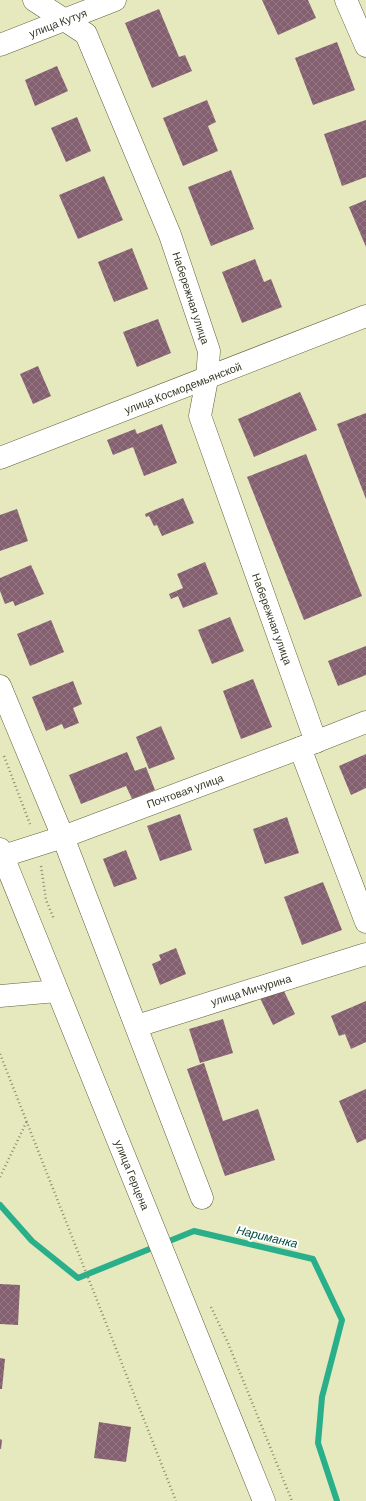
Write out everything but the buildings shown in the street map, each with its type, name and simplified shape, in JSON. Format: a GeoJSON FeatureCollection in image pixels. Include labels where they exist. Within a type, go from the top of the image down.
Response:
{"type":"FeatureCollection","features":[{"type":"Feature","properties":{"kind":"street","name":"Набережная улица"},"geometry":{"type":"LineString","coordinates":[[34,0],[86,34],[170,235],[208,351],[206,379],[200,416],[366,922]]}},
{"type":"Feature","properties":{"kind":"street","name":"улица Кутуя"},"geometry":{"type":"LineString","coordinates":[[0,45],[115,0]]}},
{"type":"Feature","properties":{"kind":"street"},"geometry":{"type":"LineString","coordinates":[[346,0],[366,46]]}},
{"type":"Feature","properties":{"kind":"street","name":"улица Космодемьянской"},"geometry":{"type":"LineString","coordinates":[[0,458],[366,316]]}},
{"type":"Feature","properties":{"kind":"street"},"geometry":{"type":"LineString","coordinates":[[0,686],[137,1026],[202,1198]]}},
{"type":"Feature","properties":{"kind":"street","name":"Почтовая улица"},"geometry":{"type":"LineString","coordinates":[[2,852],[38,846],[366,722]]}},
{"type":"Feature","properties":{"kind":"street","name":"улица Герцена"},"geometry":{"type":"LineString","coordinates":[[2,852],[264,1501]]}},
{"type":"Feature","properties":{"kind":"street","name":"улица Мичурина"},"geometry":{"type":"LineString","coordinates":[[137,1026],[366,954]]}},
{"type":"Feature","properties":{"kind":"street"},"geometry":{"type":"LineString","coordinates":[[0,996],[57,991]]}},
{"type":"Feature","properties":{"kind":"path"},"geometry":{"type":"LineString","coordinates":[[3,754],[38,846],[46,900],[55,922]]}},
{"type":"Feature","properties":{"kind":"path"},"geometry":{"type":"LineString","coordinates":[[0,1054],[176,1501]]}},
{"type":"Feature","properties":{"kind":"path"},"geometry":{"type":"LineString","coordinates":[[0,1177],[27,1121]]}},
{"type":"Feature","properties":{"kind":"path"},"geometry":{"type":"LineString","coordinates":[[208,1300],[228,1343],[292,1501]]}},
{"type":"Feature","properties":{"kind":"waterway","name":"Нариманка"},"geometry":{"type":"LineString","coordinates":[[0,1205],[32,1241],[78,1278],[194,1231],[313,1259],[342,1320],[322,1397],[318,1443],[337,1501]]}}]}
